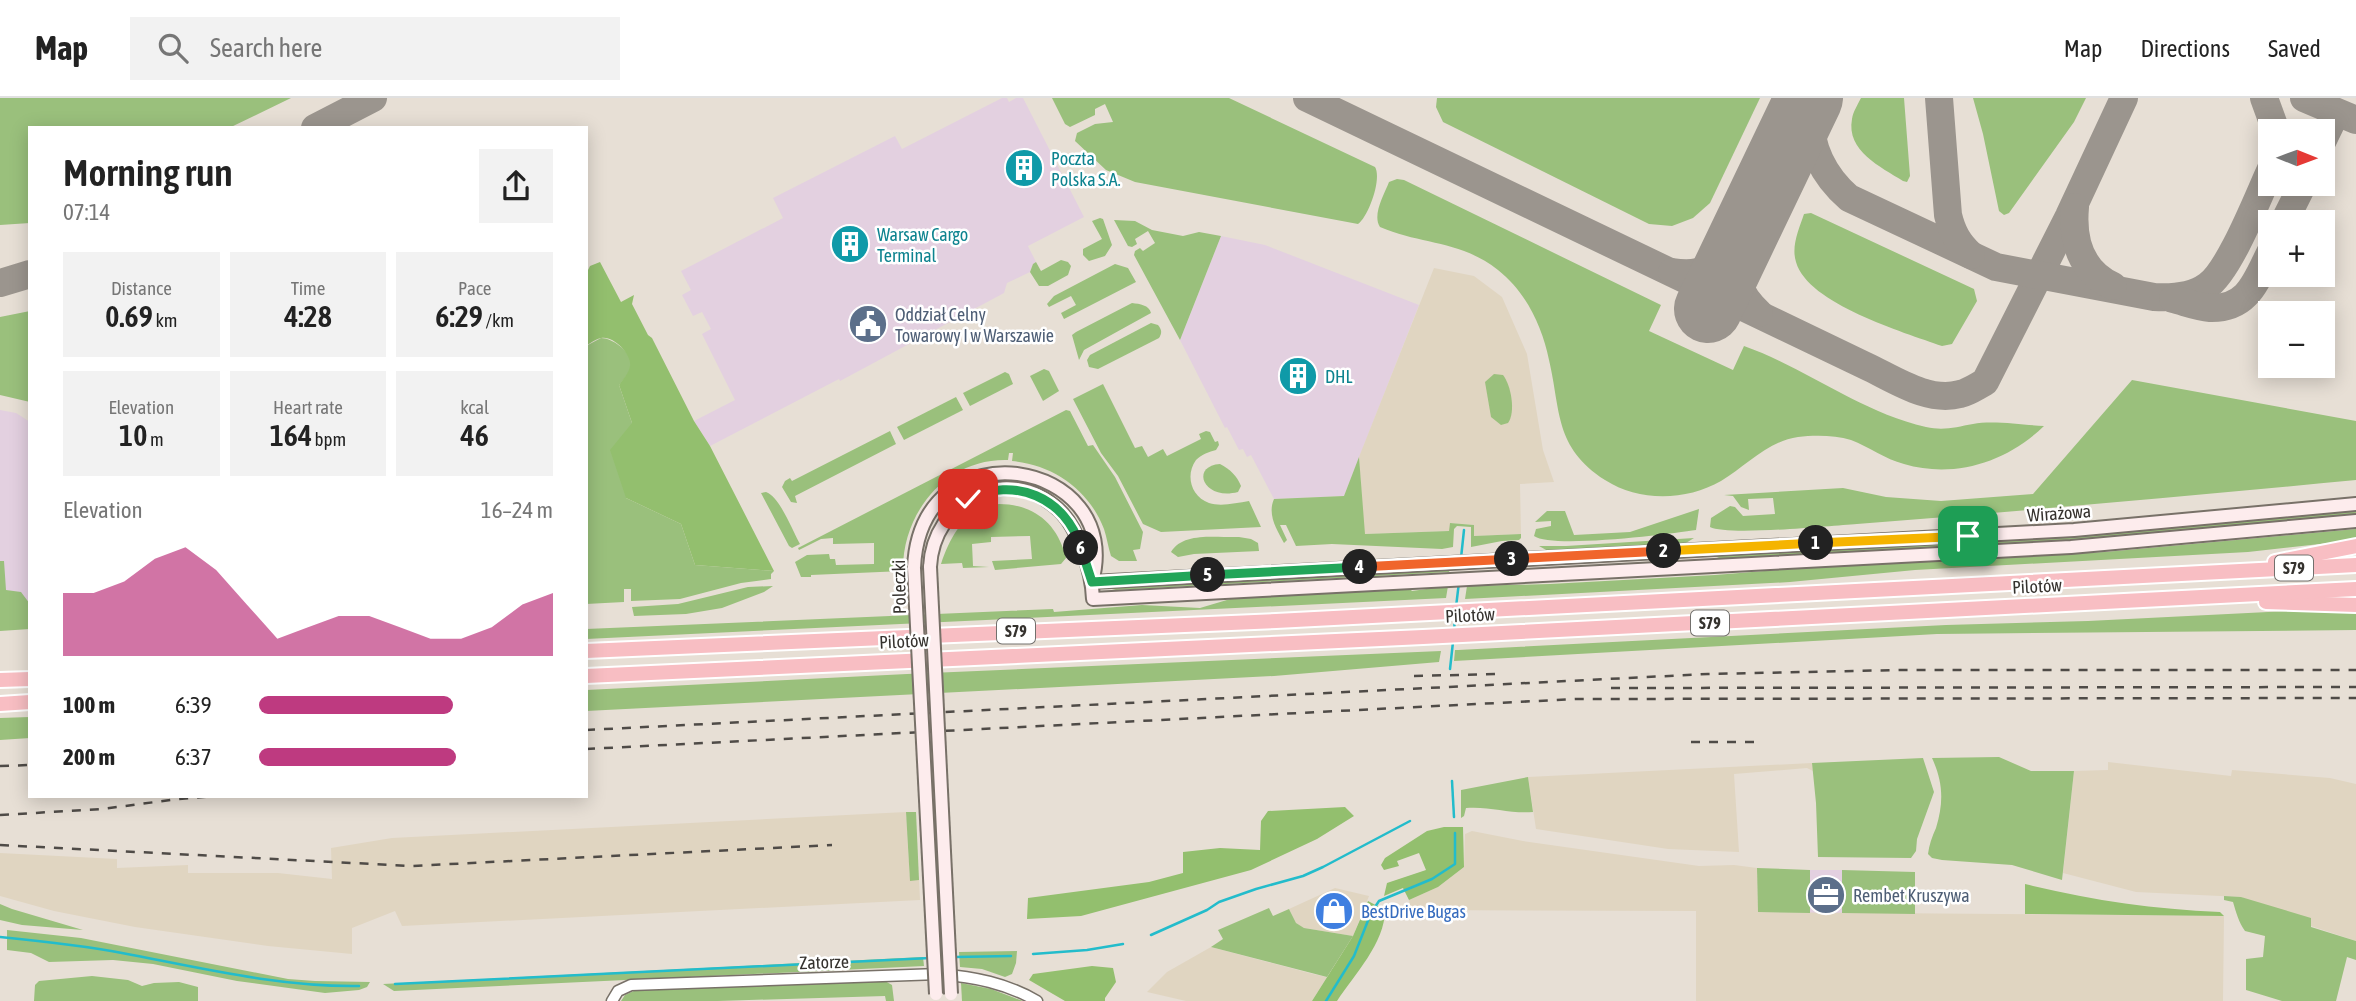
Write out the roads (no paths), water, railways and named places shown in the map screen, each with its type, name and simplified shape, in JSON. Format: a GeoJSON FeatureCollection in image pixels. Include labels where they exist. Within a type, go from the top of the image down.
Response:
{"type":"FeatureCollection","features":[{"type":"Feature","properties":{"kind":"highway"},"geometry":{"type":"LineString","coordinates":[[2232,571],[2356,547]]}},
{"type":"Feature","properties":{"kind":"highway","name":"Pilotów"},"geometry":{"type":"LineString","coordinates":[[588,651],[1446,612],[2356,565]]}},
{"type":"Feature","properties":{"kind":"highway","name":"Pilotów"},"geometry":{"type":"LineString","coordinates":[[588,676],[1443,636],[2356,589]]}},
{"type":"Feature","properties":{"kind":"highway"},"geometry":{"type":"LineString","coordinates":[[2241,595],[2264,602],[2356,605]]}},
{"type":"Feature","properties":{"kind":"highway"},"geometry":{"type":"LineString","coordinates":[[0,680],[28,679]]}},
{"type":"Feature","properties":{"kind":"highway"},"geometry":{"type":"LineString","coordinates":[[0,704],[28,702]]}},
{"type":"Feature","properties":{"kind":"main road","name":"Poleczki"},"geometry":{"type":"LineString","coordinates":[[937,998],[914,568],[922,526],[934,506],[950,491],[969,480],[1002,472],[1022,473],[1052,485],[1078,506],[1091,528],[1097,549],[1092,582]]}},
{"type":"Feature","properties":{"kind":"main road","name":"Poleczki"},"geometry":{"type":"LineString","coordinates":[[952,997],[930,568],[937,533],[953,511],[976,495],[994,490],[1015,489],[1047,500],[1060,511],[1078,538],[1092,582],[1093,599]]}},
{"type":"Feature","properties":{"kind":"main road","name":"Wirażowa"},"geometry":{"type":"LineString","coordinates":[[1092,582],[2074,530],[2356,505]]}},
{"type":"Feature","properties":{"kind":"main road","name":"Wirażowa"},"geometry":{"type":"LineString","coordinates":[[1093,599],[2071,547],[2356,521]]}},
{"type":"Feature","properties":{"kind":"street","name":"Zatorze"},"geometry":{"type":"LineString","coordinates":[[612,999],[623,987],[631,985],[939,974],[987,980],[1037,1001]]}},
{"type":"Feature","properties":{"kind":"waterway"},"geometry":{"type":"LineString","coordinates":[[1461,558],[1464,530]]}},
{"type":"Feature","properties":{"kind":"waterway"},"geometry":{"type":"LineString","coordinates":[[1456,607],[1459,582]]}},
{"type":"Feature","properties":{"kind":"waterway"},"geometry":{"type":"LineString","coordinates":[[1454,632],[1455,617]]}},
{"type":"Feature","properties":{"kind":"waterway"},"geometry":{"type":"LineString","coordinates":[[1450,669],[1453,642]]}},
{"type":"Feature","properties":{"kind":"waterway"},"geometry":{"type":"LineString","coordinates":[[1452,781],[1454,817]]}},
{"type":"Feature","properties":{"kind":"waterway"},"geometry":{"type":"LineString","coordinates":[[1151,935],[1219,902],[1303,876],[1410,821]]}},
{"type":"Feature","properties":{"kind":"waterway"},"geometry":{"type":"LineString","coordinates":[[1326,1001],[1354,956],[1371,913],[1379,901],[1432,879],[1455,864],[1455,833]]}},
{"type":"Feature","properties":{"kind":"waterway"},"geometry":{"type":"LineString","coordinates":[[0,937],[91,948],[269,980],[359,986]]}},
{"type":"Feature","properties":{"kind":"waterway"},"geometry":{"type":"LineString","coordinates":[[1033,954],[1123,944]]}},
{"type":"Feature","properties":{"kind":"waterway"},"geometry":{"type":"LineString","coordinates":[[955,957],[1011,956]]}},
{"type":"Feature","properties":{"kind":"waterway"},"geometry":{"type":"LineString","coordinates":[[395,984],[930,958]]}},
{"type":"Feature","properties":{"kind":"railway"},"geometry":{"type":"LineString","coordinates":[[588,730],[1708,674],[1900,670],[2356,670]]}},
{"type":"Feature","properties":{"kind":"railway"},"geometry":{"type":"LineString","coordinates":[[1414,676],[1500,674]]}},
{"type":"Feature","properties":{"kind":"railway"},"geometry":{"type":"LineString","coordinates":[[1611,688],[2356,687]]}},
{"type":"Feature","properties":{"kind":"railway"},"geometry":{"type":"LineString","coordinates":[[588,749],[1576,699],[2356,698]]}},
{"type":"Feature","properties":{"kind":"railway"},"geometry":{"type":"LineString","coordinates":[[1691,742],[1763,742]]}},
{"type":"Feature","properties":{"kind":"railway"},"geometry":{"type":"LineString","coordinates":[[0,766],[28,765]]}},
{"type":"Feature","properties":{"kind":"railway"},"geometry":{"type":"LineString","coordinates":[[0,815],[102,809],[191,798]]}},
{"type":"Feature","properties":{"kind":"railway"},"geometry":{"type":"LineString","coordinates":[[0,845],[411,866],[832,845]]}},
{"type":"Feature","properties":{"kind":"place","name":"Poczta Polska S.A."},"geometry":{"type":"Point","coordinates":[1024,168]}},
{"type":"Feature","properties":{"kind":"place","name":"Warsaw Cargo Terminal"},"geometry":{"type":"Point","coordinates":[850,244]}},
{"type":"Feature","properties":{"kind":"place","name":"Oddział Celny Towarowy I w Warszawie"},"geometry":{"type":"Point","coordinates":[868,324]}},
{"type":"Feature","properties":{"kind":"place","name":"DHL"},"geometry":{"type":"Point","coordinates":[1298,376]}},
{"type":"Feature","properties":{"kind":"place","name":"Rembet Kruszywa"},"geometry":{"type":"Point","coordinates":[1826,895]}},
{"type":"Feature","properties":{"kind":"place","name":"BestDrive Bugas"},"geometry":{"type":"Point","coordinates":[1334,911]}}]}
